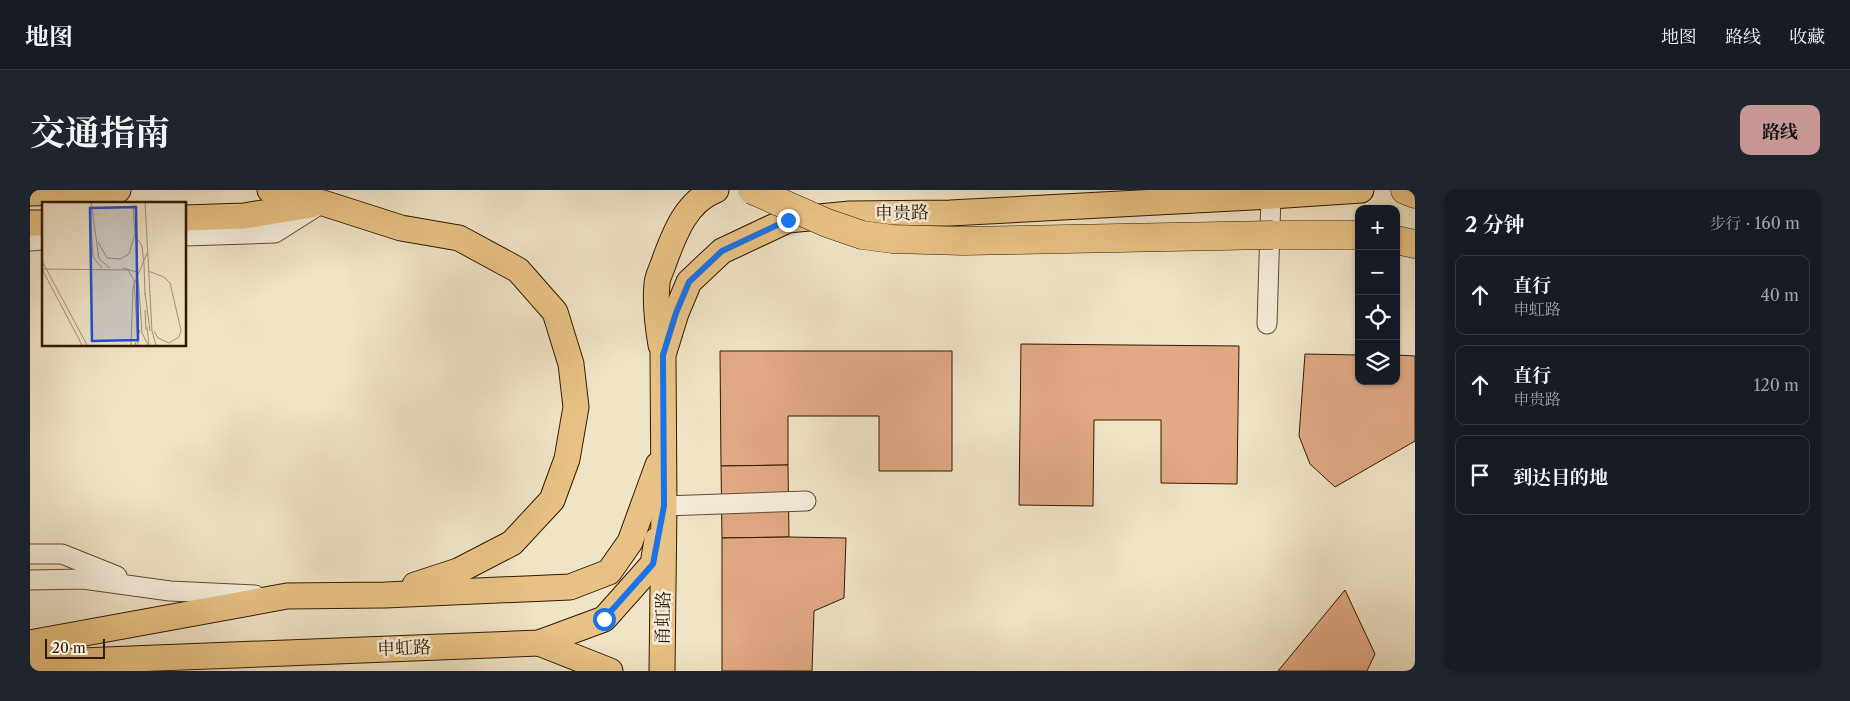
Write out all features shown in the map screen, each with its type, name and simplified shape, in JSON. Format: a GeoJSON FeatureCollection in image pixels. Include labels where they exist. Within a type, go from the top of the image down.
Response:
{"type":"FeatureCollection","features":[{"type":"Feature","properties":{"kind":"highway"},"geometry":{"type":"LineString","coordinates":[[752,190],[827,224],[862,235],[892,239],[963,241],[1355,235]]}},
{"type":"Feature","properties":{"kind":"highway"},"geometry":{"type":"LineString","coordinates":[[1405,190],[1415,194]]}},
{"type":"Feature","properties":{"kind":"highway"},"geometry":{"type":"LineString","coordinates":[[1400,241],[1415,244]]}},
{"type":"Feature","properties":{"kind":"main road"},"geometry":{"type":"LineString","coordinates":[[30,193],[118,190]]}},
{"type":"Feature","properties":{"kind":"main road"},"geometry":{"type":"LineString","coordinates":[[270,190],[330,196],[401,228],[459,238],[518,270],[555,312],[571,364],[576,407],[567,459],[552,500],[512,542],[458,571],[385,594]]}},
{"type":"Feature","properties":{"kind":"main road"},"geometry":{"type":"LineString","coordinates":[[663,355],[658,327],[657,283],[674,233],[682,220],[707,193],[716,190]]}},
{"type":"Feature","properties":{"kind":"main road","name":"申贵路"},"geometry":{"type":"LineString","coordinates":[[664,506],[663,355],[676,313],[689,282],[722,251],[788,220],[850,214],[950,213],[1262,193],[1361,190]]}},
{"type":"Feature","properties":{"kind":"main road"},"geometry":{"type":"LineString","coordinates":[[186,218],[244,216],[330,196]]}},
{"type":"Feature","properties":{"kind":"main road"},"geometry":{"type":"LineString","coordinates":[[30,643],[287,596],[570,587],[610,572],[630,542],[664,451]]}},
{"type":"Feature","properties":{"kind":"main road","name":"申虹路"},"geometry":{"type":"LineString","coordinates":[[30,663],[44,667],[119,665],[539,643],[604,619],[653,564],[664,506]]}},
{"type":"Feature","properties":{"kind":"main road","name":"甬虹路"},"geometry":{"type":"LineString","coordinates":[[662,671],[664,506]]}},
{"type":"Feature","properties":{"kind":"main road","name":"申虹路"},"geometry":{"type":"LineString","coordinates":[[539,643],[610,671]]}},
{"type":"Feature","properties":{"kind":"street"},"geometry":{"type":"LineString","coordinates":[[1262,193],[1267,324]]}},
{"type":"Feature","properties":{"kind":"street"},"geometry":{"type":"LineString","coordinates":[[186,236],[275,233],[330,196]]}},
{"type":"Feature","properties":{"kind":"street"},"geometry":{"type":"LineString","coordinates":[[664,506],[806,501]]}},
{"type":"Feature","properties":{"kind":"street"},"geometry":{"type":"LineString","coordinates":[[30,554],[62,554],[143,587]]}},
{"type":"Feature","properties":{"kind":"street"},"geometry":{"type":"LineString","coordinates":[[30,580],[83,579],[170,591],[287,596]]}},
{"type":"Feature","properties":{"kind":"building"},"geometry":{"type":"Polygon","coordinates":[[[1021,344],[1239,346],[1237,484],[1161,483],[1161,420],[1094,420],[1093,506],[1019,505],[1021,344]]]}},
{"type":"Feature","properties":{"kind":"building"},"geometry":{"type":"Polygon","coordinates":[[[720,351],[952,351],[952,471],[879,471],[879,416],[788,416],[788,465],[721,466],[720,351]]]}},
{"type":"Feature","properties":{"kind":"building"},"geometry":{"type":"Polygon","coordinates":[[[1305,354],[1355,355],[1355,385],[1400,385],[1400,355],[1415,356],[1415,441],[1335,487],[1310,464],[1299,436],[1305,354]]]}},
{"type":"Feature","properties":{"kind":"building"},"geometry":{"type":"Polygon","coordinates":[[[788,465],[789,537],[722,538],[721,466],[788,465]]]}},
{"type":"Feature","properties":{"kind":"building"},"geometry":{"type":"Polygon","coordinates":[[[722,538],[846,538],[844,598],[814,611],[812,671],[722,671],[722,538]]]}},
{"type":"Feature","properties":{"kind":"building"},"geometry":{"type":"Polygon","coordinates":[[[1345,590],[1375,654],[1367,671],[1278,671],[1345,590]]]}},
{"type":"Feature","properties":{"kind":"route"},"geometry":{"type":"LineString","coordinates":[[604,619],[653,564],[664,506],[663,355],[676,313],[689,282],[722,251],[788,220]]}}]}
